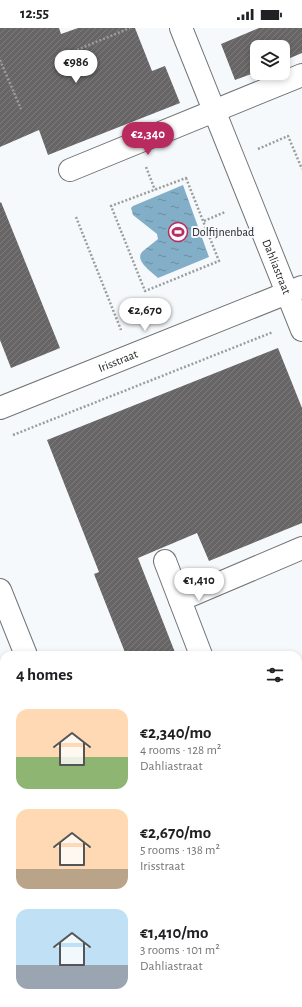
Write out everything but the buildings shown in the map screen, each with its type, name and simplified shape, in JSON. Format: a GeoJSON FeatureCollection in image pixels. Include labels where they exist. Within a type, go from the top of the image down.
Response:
{"type":"FeatureCollection","features":[{"type":"Feature","properties":{"kind":"street","name":"Dahliastraat"},"geometry":{"type":"LineString","coordinates":[[180,28],[234,160],[295,290],[300,326]]}},
{"type":"Feature","properties":{"kind":"street"},"geometry":{"type":"LineString","coordinates":[[70,170],[302,75]]}},
{"type":"Feature","properties":{"kind":"street","name":"Irisstraat"},"geometry":{"type":"LineString","coordinates":[[0,408],[295,290]]}},
{"type":"Feature","properties":{"kind":"street"},"geometry":{"type":"LineString","coordinates":[[180,600],[302,548]]}},
{"type":"Feature","properties":{"kind":"street"},"geometry":{"type":"LineString","coordinates":[[165,561],[199,651]]}},
{"type":"Feature","properties":{"kind":"street"},"geometry":{"type":"LineString","coordinates":[[0,590],[24,651]]}},
{"type":"Feature","properties":{"kind":"path"},"geometry":{"type":"LineString","coordinates":[[55,59],[130,28]]}},
{"type":"Feature","properties":{"kind":"path"},"geometry":{"type":"LineString","coordinates":[[0,60],[20,109]]}},
{"type":"Feature","properties":{"kind":"path"},"geometry":{"type":"LineString","coordinates":[[234,160],[288,136],[302,169]]}},
{"type":"Feature","properties":{"kind":"path"},"geometry":{"type":"LineString","coordinates":[[186,178],[204,221],[219,261],[145,291],[111,206],[186,178]]}},
{"type":"Feature","properties":{"kind":"path"},"geometry":{"type":"LineString","coordinates":[[76,217],[131,356]]}},
{"type":"Feature","properties":{"kind":"path"},"geometry":{"type":"LineString","coordinates":[[13,435],[300,326]]}},
{"type":"Feature","properties":{"kind":"water","name":"Dolfijnenbad"},"geometry":{"type":"Polygon","coordinates":[[[183,185],[209,257],[158,278],[144,266],[140,258],[143,251],[158,239],[157,234],[133,215],[131,208],[183,185]]]}},
{"type":"Feature","properties":{"kind":"place","name":"Dolfijnenbad"},"geometry":{"type":"Point","coordinates":[178,232]}}]}
